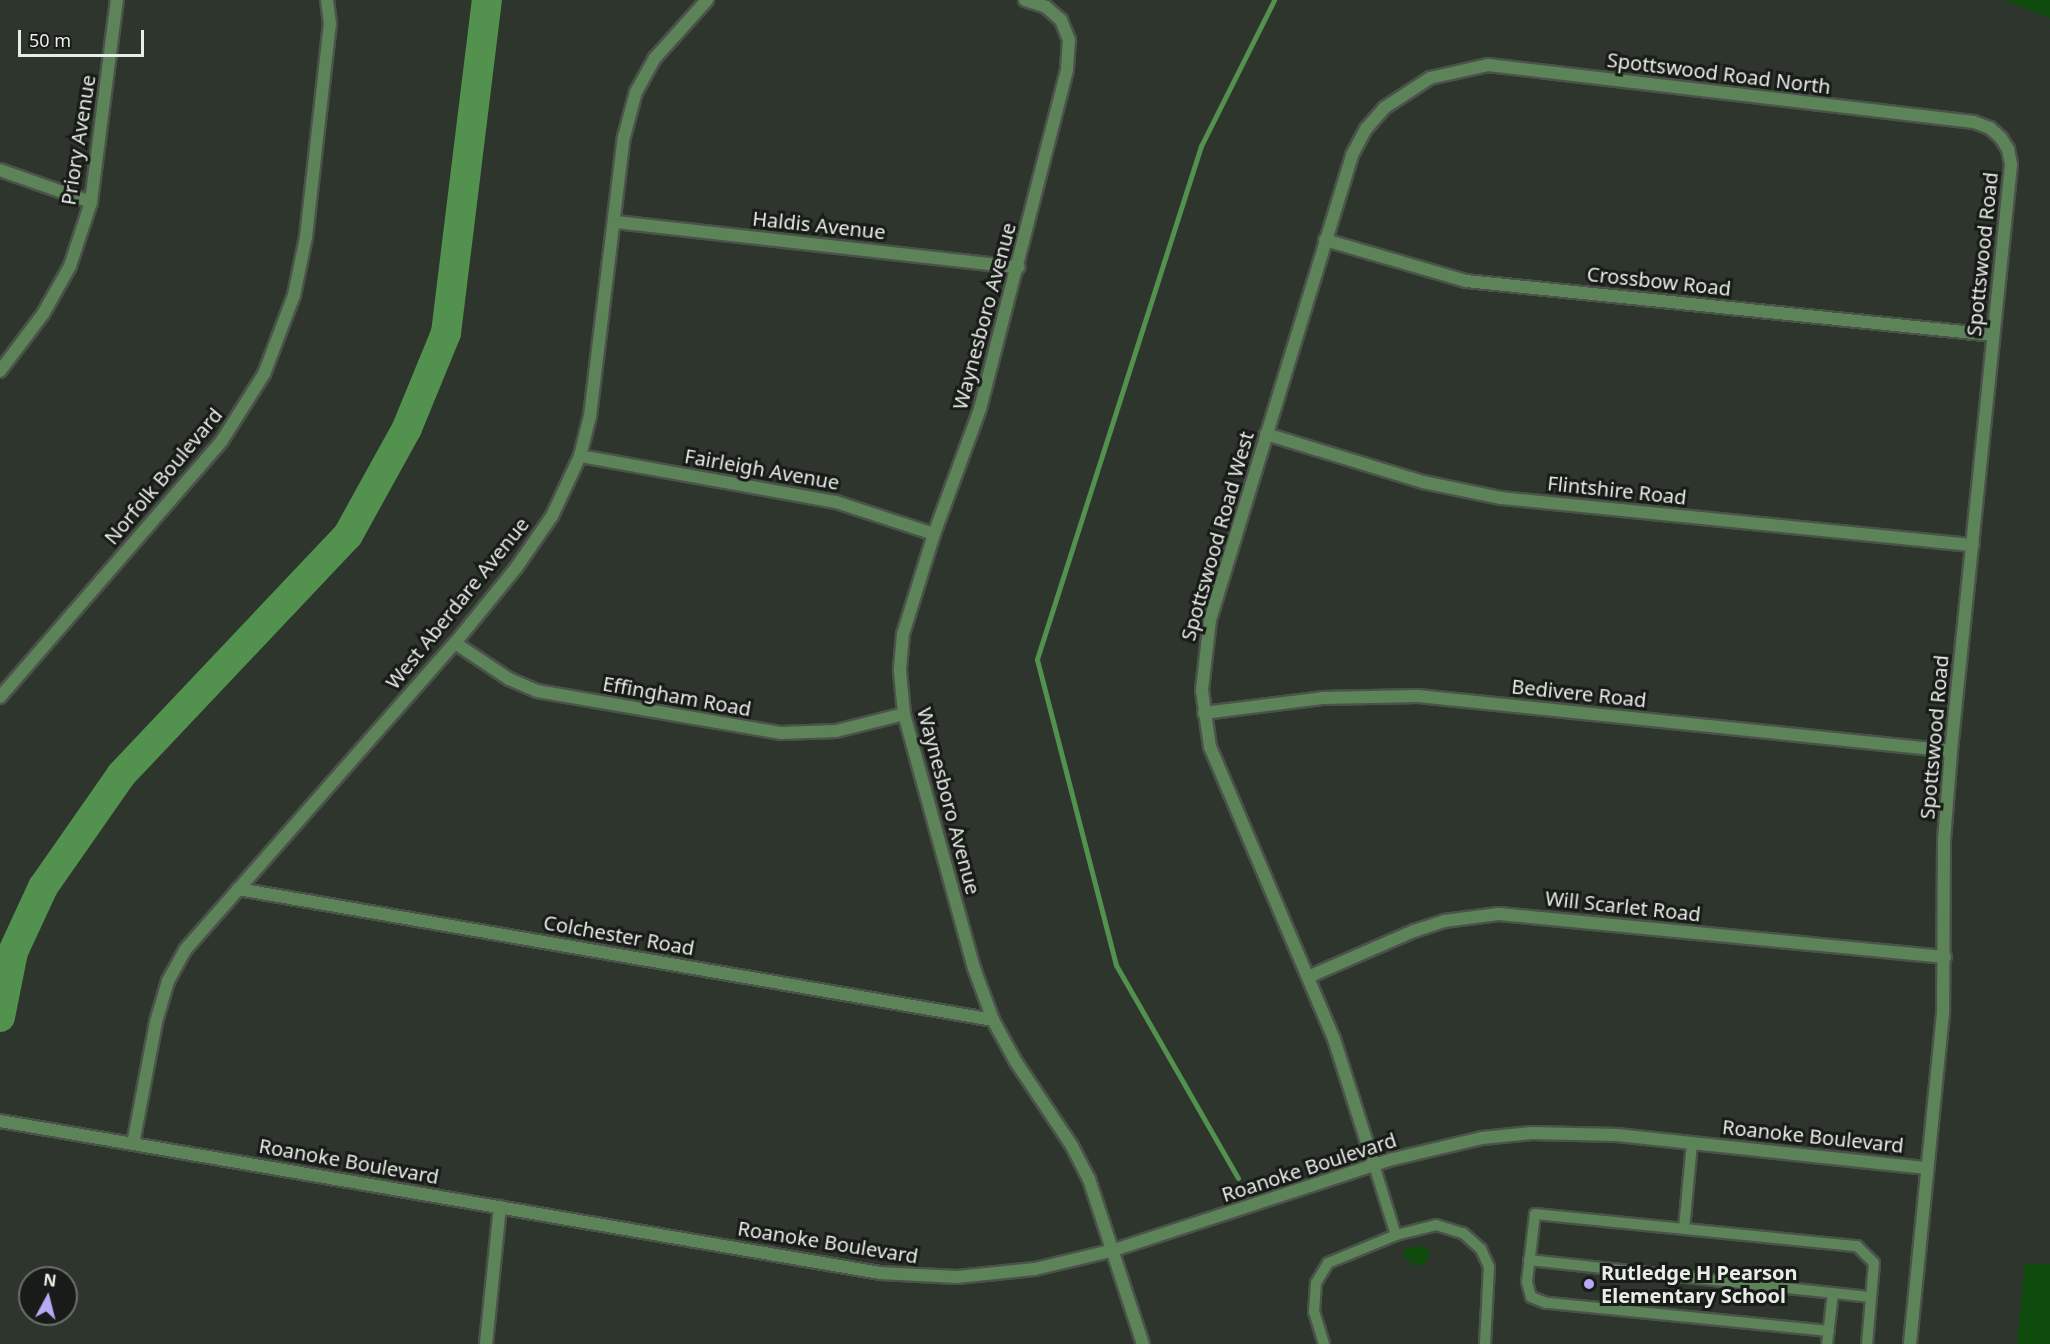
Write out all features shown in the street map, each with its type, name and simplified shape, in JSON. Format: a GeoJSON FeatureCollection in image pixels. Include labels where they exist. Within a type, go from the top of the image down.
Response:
{"type":"FeatureCollection","features":[{"type":"Feature","properties":{"kind":"street","name":"Priory Avenue"},"geometry":{"type":"LineString","coordinates":[[0,371],[43,314],[70,266],[91,202],[117,0]]}},
{"type":"Feature","properties":{"kind":"street","name":"Norfolk Boulevard"},"geometry":{"type":"LineString","coordinates":[[0,697],[221,442],[264,374],[294,295],[306,237],[330,24],[327,0]]}},
{"type":"Feature","properties":{"kind":"street","name":"West Aberdare Avenue"},"geometry":{"type":"LineString","coordinates":[[133,1144],[156,1022],[168,981],[185,950],[455,643],[516,568],[552,516],[580,456],[599,364],[624,137],[636,92],[655,57],[707,0]]}},
{"type":"Feature","properties":{"kind":"street","name":"Waynesboro Avenue"},"geometry":{"type":"LineString","coordinates":[[1026,0],[1046,7],[1061,21],[1069,40],[1067,70],[981,409],[934,534],[903,634],[900,671],[904,714],[974,968],[993,1020],[1016,1062],[1072,1146],[1089,1179],[1143,1344]]}},
{"type":"Feature","properties":{"kind":"street","name":"Spottswood Road North"},"geometry":{"type":"LineString","coordinates":[[1430,78],[1488,65],[1974,122],[1990,128],[2001,138]]}},
{"type":"Feature","properties":{"kind":"street","name":"Spottswood Road West"},"geometry":{"type":"LineString","coordinates":[[1374,1165],[1334,1039],[1227,793],[1210,747],[1204,713],[1203,667],[1210,620],[1352,155],[1366,129],[1384,108],[1430,78]]}},
{"type":"Feature","properties":{"kind":"street","name":"Spottswood Road"},"geometry":{"type":"LineString","coordinates":[[1910,1344],[1943,1013],[1944,839],[1951,751],[2011,165],[2008,149],[2001,138]]}},
{"type":"Feature","properties":{"kind":"street"},"geometry":{"type":"LineString","coordinates":[[0,170],[91,202]]}},
{"type":"Feature","properties":{"kind":"street","name":"Haldis Avenue"},"geometry":{"type":"LineString","coordinates":[[615,222],[1018,267]]}},
{"type":"Feature","properties":{"kind":"street","name":"Crossbow Road"},"geometry":{"type":"LineString","coordinates":[[1325,240],[1466,281],[1993,335]]}},
{"type":"Feature","properties":{"kind":"street","name":"Flintshire Road"},"geometry":{"type":"LineString","coordinates":[[1266,434],[1423,482],[1501,498],[1973,545]]}},
{"type":"Feature","properties":{"kind":"street","name":"Fairleigh Avenue"},"geometry":{"type":"LineString","coordinates":[[580,456],[836,502],[934,534]]}},
{"type":"Feature","properties":{"kind":"street","name":"Effingham Road"},"geometry":{"type":"LineString","coordinates":[[455,643],[509,680],[537,691],[781,733],[836,731],[904,714]]}},
{"type":"Feature","properties":{"kind":"street","name":"Bedivere Road"},"geometry":{"type":"LineString","coordinates":[[1204,713],[1332,697],[1418,696],[1951,751]]}},
{"type":"Feature","properties":{"kind":"street","name":"Colchester Road"},"geometry":{"type":"LineString","coordinates":[[238,889],[993,1020]]}},
{"type":"Feature","properties":{"kind":"street","name":"Will Scarlet Road"},"geometry":{"type":"LineString","coordinates":[[1308,977],[1414,931],[1444,921],[1498,915],[1944,957]]}},
{"type":"Feature","properties":{"kind":"street","name":"Roanoke Boulevard"},"geometry":{"type":"LineString","coordinates":[[0,1121],[916,1276],[1012,1273],[1114,1250],[1374,1165],[1462,1142],[1532,1133],[1617,1135],[1927,1168]]}},
{"type":"Feature","properties":{"kind":"street"},"geometry":{"type":"LineString","coordinates":[[486,1344],[500,1207]]}},
{"type":"Feature","properties":{"kind":"lane"},"geometry":{"type":"LineString","coordinates":[[1684,1229],[1692,1142]]}},
{"type":"Feature","properties":{"kind":"lane"},"geometry":{"type":"LineString","coordinates":[[1374,1165],[1396,1235]]}},
{"type":"Feature","properties":{"kind":"lane"},"geometry":{"type":"LineString","coordinates":[[1829,1331],[1546,1303],[1532,1297],[1527,1282],[1535,1214],[1857,1246],[1874,1263],[1867,1344]]}},
{"type":"Feature","properties":{"kind":"lane"},"geometry":{"type":"LineString","coordinates":[[1324,1344],[1314,1312],[1316,1283],[1328,1263],[1396,1235],[1436,1225],[1463,1233],[1481,1249],[1489,1267],[1485,1344]]}},
{"type":"Feature","properties":{"kind":"lane"},"geometry":{"type":"LineString","coordinates":[[1529,1260],[1871,1297]]}},
{"type":"Feature","properties":{"kind":"lane"},"geometry":{"type":"LineString","coordinates":[[1827,1344],[1833,1293]]}},
{"type":"Feature","properties":{"kind":"green space"},"geometry":{"type":"Polygon","coordinates":[[[2004,0],[2050,0],[2050,18],[2004,0]]]}},
{"type":"Feature","properties":{"kind":"green space"},"geometry":{"type":"Polygon","coordinates":[[[1421,1246],[1430,1251],[1426,1263],[1417,1266],[1404,1258],[1405,1248],[1421,1246]]]}},
{"type":"Feature","properties":{"kind":"green space"},"geometry":{"type":"Polygon","coordinates":[[[2025,1263],[2050,1264],[2050,1344],[2017,1344],[2025,1263]]]}},
{"type":"Feature","properties":{"kind":"waterway"},"geometry":{"type":"LineString","coordinates":[[0,1017],[13,952],[43,887],[121,775],[348,535],[407,428],[446,333],[487,0]]}},
{"type":"Feature","properties":{"kind":"waterway"},"geometry":{"type":"LineString","coordinates":[[1238,1178],[1116,965],[1037,659],[1201,146],[1274,0]]}},
{"type":"Feature","properties":{"kind":"place","name":"Rutledge H Pearson Elementary School"},"geometry":{"type":"Point","coordinates":[1589,1284]}}]}
